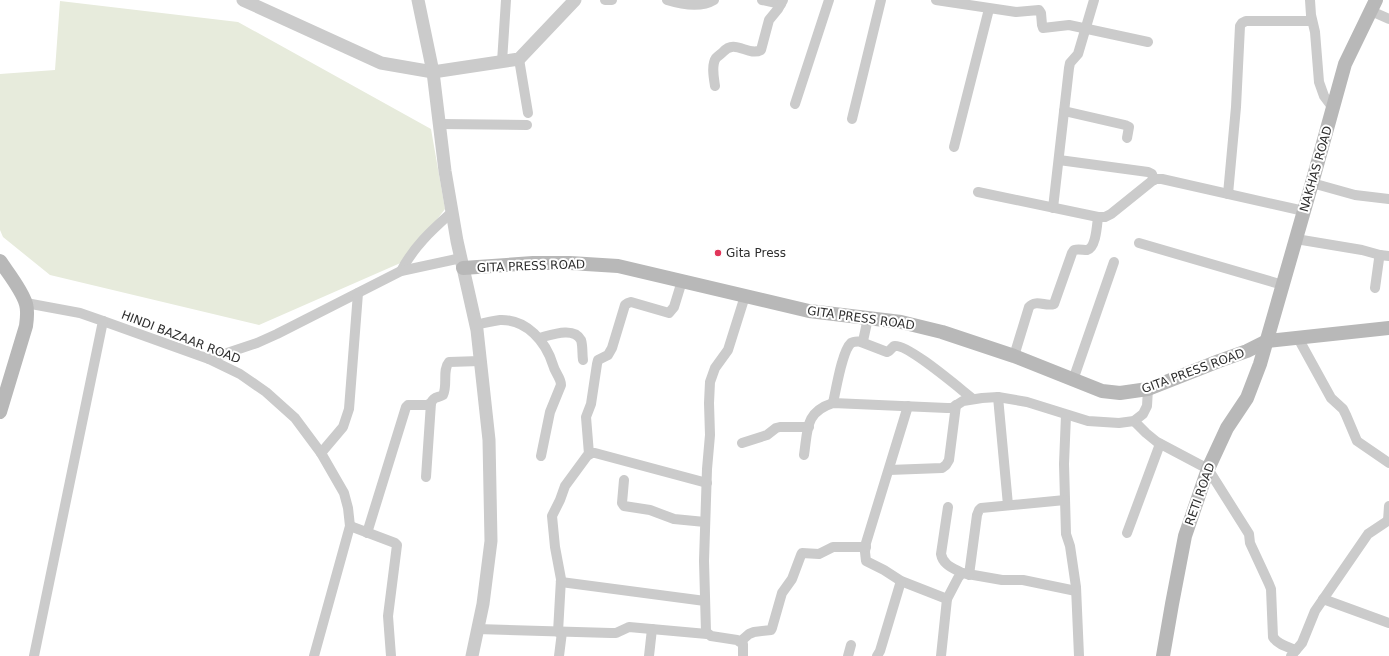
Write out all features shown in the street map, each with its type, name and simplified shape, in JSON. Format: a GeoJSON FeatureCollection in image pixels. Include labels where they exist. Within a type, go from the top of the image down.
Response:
{"type":"FeatureCollection","features":[{"type":"Feature","properties":{"kind":"main road","name":"NAKHAS ROAD"},"geometry":{"type":"LineString","coordinates":[[1267,341],[1345,64],[1373,6]]}},
{"type":"Feature","properties":{"kind":"main road"},"geometry":{"type":"LineString","coordinates":[[0,261],[26,303],[27,314],[26,326],[0,412]]}},
{"type":"Feature","properties":{"kind":"main road","name":"GITA PRESS ROAD"},"geometry":{"type":"LineString","coordinates":[[462,263],[596,264],[618,266],[809,311],[902,322],[942,332],[1014,356],[1102,391],[1120,393],[1148,389],[1247,351],[1267,341]]}},
{"type":"Feature","properties":{"kind":"main road"},"geometry":{"type":"LineString","coordinates":[[1267,341],[1389,328]]}},
{"type":"Feature","properties":{"kind":"main road","name":"RETI ROAD"},"geometry":{"type":"LineString","coordinates":[[1163,656],[1185,536],[1208,469],[1227,428],[1247,398],[1267,341]]}},
{"type":"Feature","properties":{"kind":"street"},"geometry":{"type":"LineString","coordinates":[[242,0],[381,63],[434,72],[519,59],[575,0]]}},
{"type":"Feature","properties":{"kind":"street"},"geometry":{"type":"LineString","coordinates":[[418,0],[434,72],[445,171],[452,212],[476,325],[489,440],[492,541],[483,604],[472,656]]}},
{"type":"Feature","properties":{"kind":"street"},"geometry":{"type":"LineString","coordinates":[[502,62],[506,0]]}},
{"type":"Feature","properties":{"kind":"street"},"geometry":{"type":"LineString","coordinates":[[605,0],[612,0]]}},
{"type":"Feature","properties":{"kind":"street"},"geometry":{"type":"LineString","coordinates":[[667,0],[687,4],[714,0]]}},
{"type":"Feature","properties":{"kind":"street"},"geometry":{"type":"LineString","coordinates":[[762,0],[782,2]]}},
{"type":"Feature","properties":{"kind":"street"},"geometry":{"type":"LineString","coordinates":[[794,104],[828,0]]}},
{"type":"Feature","properties":{"kind":"street"},"geometry":{"type":"LineString","coordinates":[[852,120],[882,0]]}},
{"type":"Feature","properties":{"kind":"street"},"geometry":{"type":"LineString","coordinates":[[936,0],[953,1],[989,9],[1016,12],[1039,10],[1041,12],[1043,28],[1069,25],[1148,42]]}},
{"type":"Feature","properties":{"kind":"street"},"geometry":{"type":"LineString","coordinates":[[1053,208],[1069,68],[1070,64],[1078,54],[1094,0]]}},
{"type":"Feature","properties":{"kind":"street"},"geometry":{"type":"LineString","coordinates":[[1310,0],[1321,90],[1333,108]]}},
{"type":"Feature","properties":{"kind":"street"},"geometry":{"type":"LineString","coordinates":[[714,86],[714,66],[716,59],[726,48],[731,46],[756,52],[761,50],[769,20],[782,2]]}},
{"type":"Feature","properties":{"kind":"street"},"geometry":{"type":"LineString","coordinates":[[1373,6],[1389,19]]}},
{"type":"Feature","properties":{"kind":"street"},"geometry":{"type":"LineString","coordinates":[[954,148],[989,9]]}},
{"type":"Feature","properties":{"kind":"street"},"geometry":{"type":"LineString","coordinates":[[1228,194],[1236,107],[1240,26],[1246,21],[1312,21]]}},
{"type":"Feature","properties":{"kind":"street"},"geometry":{"type":"LineString","coordinates":[[519,59],[528,112]]}},
{"type":"Feature","properties":{"kind":"street"},"geometry":{"type":"LineString","coordinates":[[1064,111],[1125,125],[1129,127],[1127,138]]}},
{"type":"Feature","properties":{"kind":"street"},"geometry":{"type":"LineString","coordinates":[[440,124],[527,125]]}},
{"type":"Feature","properties":{"kind":"street"},"geometry":{"type":"LineString","coordinates":[[1059,160],[1148,172],[1152,174],[1154,180]]}},
{"type":"Feature","properties":{"kind":"street"},"geometry":{"type":"LineString","coordinates":[[978,192],[1098,217],[1105,217],[1111,214],[1154,180],[1162,179],[1304,211]]}},
{"type":"Feature","properties":{"kind":"street"},"geometry":{"type":"LineString","coordinates":[[1312,183],[1355,195],[1389,199]]}},
{"type":"Feature","properties":{"kind":"street"},"geometry":{"type":"LineString","coordinates":[[401,271],[409,256],[418,244],[452,212]]}},
{"type":"Feature","properties":{"kind":"street"},"geometry":{"type":"LineString","coordinates":[[1014,356],[1029,307],[1036,303],[1054,304],[1072,253],[1074,250],[1087,250],[1093,244],[1098,217]]}},
{"type":"Feature","properties":{"kind":"street"},"geometry":{"type":"LineString","coordinates":[[1296,239],[1362,250],[1385,256]]}},
{"type":"Feature","properties":{"kind":"street"},"geometry":{"type":"LineString","coordinates":[[1139,243],[1283,285]]}},
{"type":"Feature","properties":{"kind":"street"},"geometry":{"type":"LineString","coordinates":[[1375,288],[1379,259],[1385,256]]}},
{"type":"Feature","properties":{"kind":"street"},"geometry":{"type":"LineString","coordinates":[[1073,380],[1114,262]]}},
{"type":"Feature","properties":{"kind":"street"},"geometry":{"type":"LineString","coordinates":[[209,359],[277,334],[401,271],[462,263]]}},
{"type":"Feature","properties":{"kind":"street"},"geometry":{"type":"LineString","coordinates":[[559,656],[561,582],[555,547],[552,516],[565,486],[589,454],[586,422],[591,404],[598,360],[608,355],[612,348],[626,305],[628,303],[631,302],[669,313],[674,307],[682,281]]}},
{"type":"Feature","properties":{"kind":"street"},"geometry":{"type":"LineString","coordinates":[[321,453],[342,427],[349,409],[358,293]]}},
{"type":"Feature","properties":{"kind":"street"},"geometry":{"type":"LineString","coordinates":[[708,634],[706,632],[704,561],[710,435],[710,382],[715,368],[728,350],[745,296]]}},
{"type":"Feature","properties":{"kind":"street","name":"HINDI BAZAAR ROAD"},"geometry":{"type":"LineString","coordinates":[[26,303],[80,313],[209,359],[240,374],[266,392],[295,418],[321,453],[344,493],[348,508],[350,526],[314,656]]}},
{"type":"Feature","properties":{"kind":"street"},"geometry":{"type":"LineString","coordinates":[[861,342],[864,338],[868,318]]}},
{"type":"Feature","properties":{"kind":"street"},"geometry":{"type":"LineString","coordinates":[[476,325],[501,320],[521,325],[539,338],[550,356],[554,369],[561,381],[561,385],[550,412],[541,456]]}},
{"type":"Feature","properties":{"kind":"street"},"geometry":{"type":"LineString","coordinates":[[34,656],[103,321]]}},
{"type":"Feature","properties":{"kind":"street"},"geometry":{"type":"LineString","coordinates":[[539,338],[566,332],[576,335],[580,339],[583,360]]}},
{"type":"Feature","properties":{"kind":"street"},"geometry":{"type":"LineString","coordinates":[[1298,338],[1331,398],[1343,409],[1357,441],[1389,463]]}},
{"type":"Feature","properties":{"kind":"street"},"geometry":{"type":"LineString","coordinates":[[833,403],[844,355],[852,342],[861,342],[887,352],[894,346],[899,345],[915,354],[977,399]]}},
{"type":"Feature","properties":{"kind":"street"},"geometry":{"type":"LineString","coordinates":[[426,477],[431,403],[436,397],[443,395],[445,391],[447,366],[449,362],[480,361]]}},
{"type":"Feature","properties":{"kind":"street"},"geometry":{"type":"LineString","coordinates":[[804,455],[809,427],[814,413],[822,406],[833,403],[952,408],[963,401],[998,397],[1027,402],[1088,421],[1119,423],[1134,421],[1143,414],[1147,406],[1148,389]]}},
{"type":"Feature","properties":{"kind":"street"},"geometry":{"type":"LineString","coordinates":[[998,397],[1008,505]]}},
{"type":"Feature","properties":{"kind":"street"},"geometry":{"type":"LineString","coordinates":[[367,533],[404,410],[408,404],[431,403]]}},
{"type":"Feature","properties":{"kind":"street"},"geometry":{"type":"LineString","coordinates":[[889,470],[942,468],[946,465],[949,460],[956,405]]}},
{"type":"Feature","properties":{"kind":"street"},"geometry":{"type":"LineString","coordinates":[[908,406],[866,547],[866,561],[901,581],[947,599]]}},
{"type":"Feature","properties":{"kind":"street"},"geometry":{"type":"LineString","coordinates":[[1066,415],[1064,464],[1066,534],[1070,546],[1076,591],[1080,656]]}},
{"type":"Feature","properties":{"kind":"street"},"geometry":{"type":"LineString","coordinates":[[1134,421],[1160,444],[1208,469],[1249,534],[1250,543],[1269,584],[1273,637],[1276,641],[1293,653],[1302,643],[1315,611],[1368,534],[1388,520],[1389,506]]}},
{"type":"Feature","properties":{"kind":"street"},"geometry":{"type":"LineString","coordinates":[[742,443],[767,435],[776,428],[780,427],[809,427]]}},
{"type":"Feature","properties":{"kind":"street"},"geometry":{"type":"LineString","coordinates":[[1127,534],[1160,444]]}},
{"type":"Feature","properties":{"kind":"street"},"geometry":{"type":"LineString","coordinates":[[589,454],[595,453],[707,483]]}},
{"type":"Feature","properties":{"kind":"street"},"geometry":{"type":"LineString","coordinates":[[624,480],[622,503],[624,506],[646,509],[674,519],[705,522]]}},
{"type":"Feature","properties":{"kind":"street"},"geometry":{"type":"LineString","coordinates":[[966,574],[979,510],[981,508],[1065,500]]}},
{"type":"Feature","properties":{"kind":"street"},"geometry":{"type":"LineString","coordinates":[[948,507],[941,554],[942,560],[945,564],[966,574],[1002,580],[1023,580],[1076,591]]}},
{"type":"Feature","properties":{"kind":"street"},"geometry":{"type":"LineString","coordinates":[[350,526],[397,545],[388,616],[391,656]]}},
{"type":"Feature","properties":{"kind":"street"},"geometry":{"type":"LineString","coordinates":[[741,641],[749,634],[754,632],[771,630],[782,593],[792,579],[802,553],[819,554],[834,547],[866,547]]}},
{"type":"Feature","properties":{"kind":"street"},"geometry":{"type":"LineString","coordinates":[[941,656],[947,599],[958,578],[966,574]]}},
{"type":"Feature","properties":{"kind":"street"},"geometry":{"type":"LineString","coordinates":[[877,656],[880,651],[901,581]]}},
{"type":"Feature","properties":{"kind":"street"},"geometry":{"type":"LineString","coordinates":[[561,582],[705,601]]}},
{"type":"Feature","properties":{"kind":"street"},"geometry":{"type":"LineString","coordinates":[[1323,599],[1389,623]]}},
{"type":"Feature","properties":{"kind":"street"},"geometry":{"type":"LineString","coordinates":[[478,629],[616,633],[629,627],[708,634],[711,636],[741,641]]}},
{"type":"Feature","properties":{"kind":"street"},"geometry":{"type":"LineString","coordinates":[[649,656],[652,629]]}},
{"type":"Feature","properties":{"kind":"street"},"geometry":{"type":"LineString","coordinates":[[741,641],[743,644],[743,656]]}},
{"type":"Feature","properties":{"kind":"street"},"geometry":{"type":"LineString","coordinates":[[848,656],[851,646]]}},
{"type":"Feature","properties":{"kind":"shaded area"},"geometry":{"type":"Polygon","coordinates":[[[60,1],[238,22],[431,129],[445,209],[405,261],[259,325],[50,275],[3,237],[0,230],[0,74],[55,70],[60,1]]]}},
{"type":"Feature","properties":{"kind":"place","name":"Gita Press"},"geometry":{"type":"Point","coordinates":[718,253]}}]}
